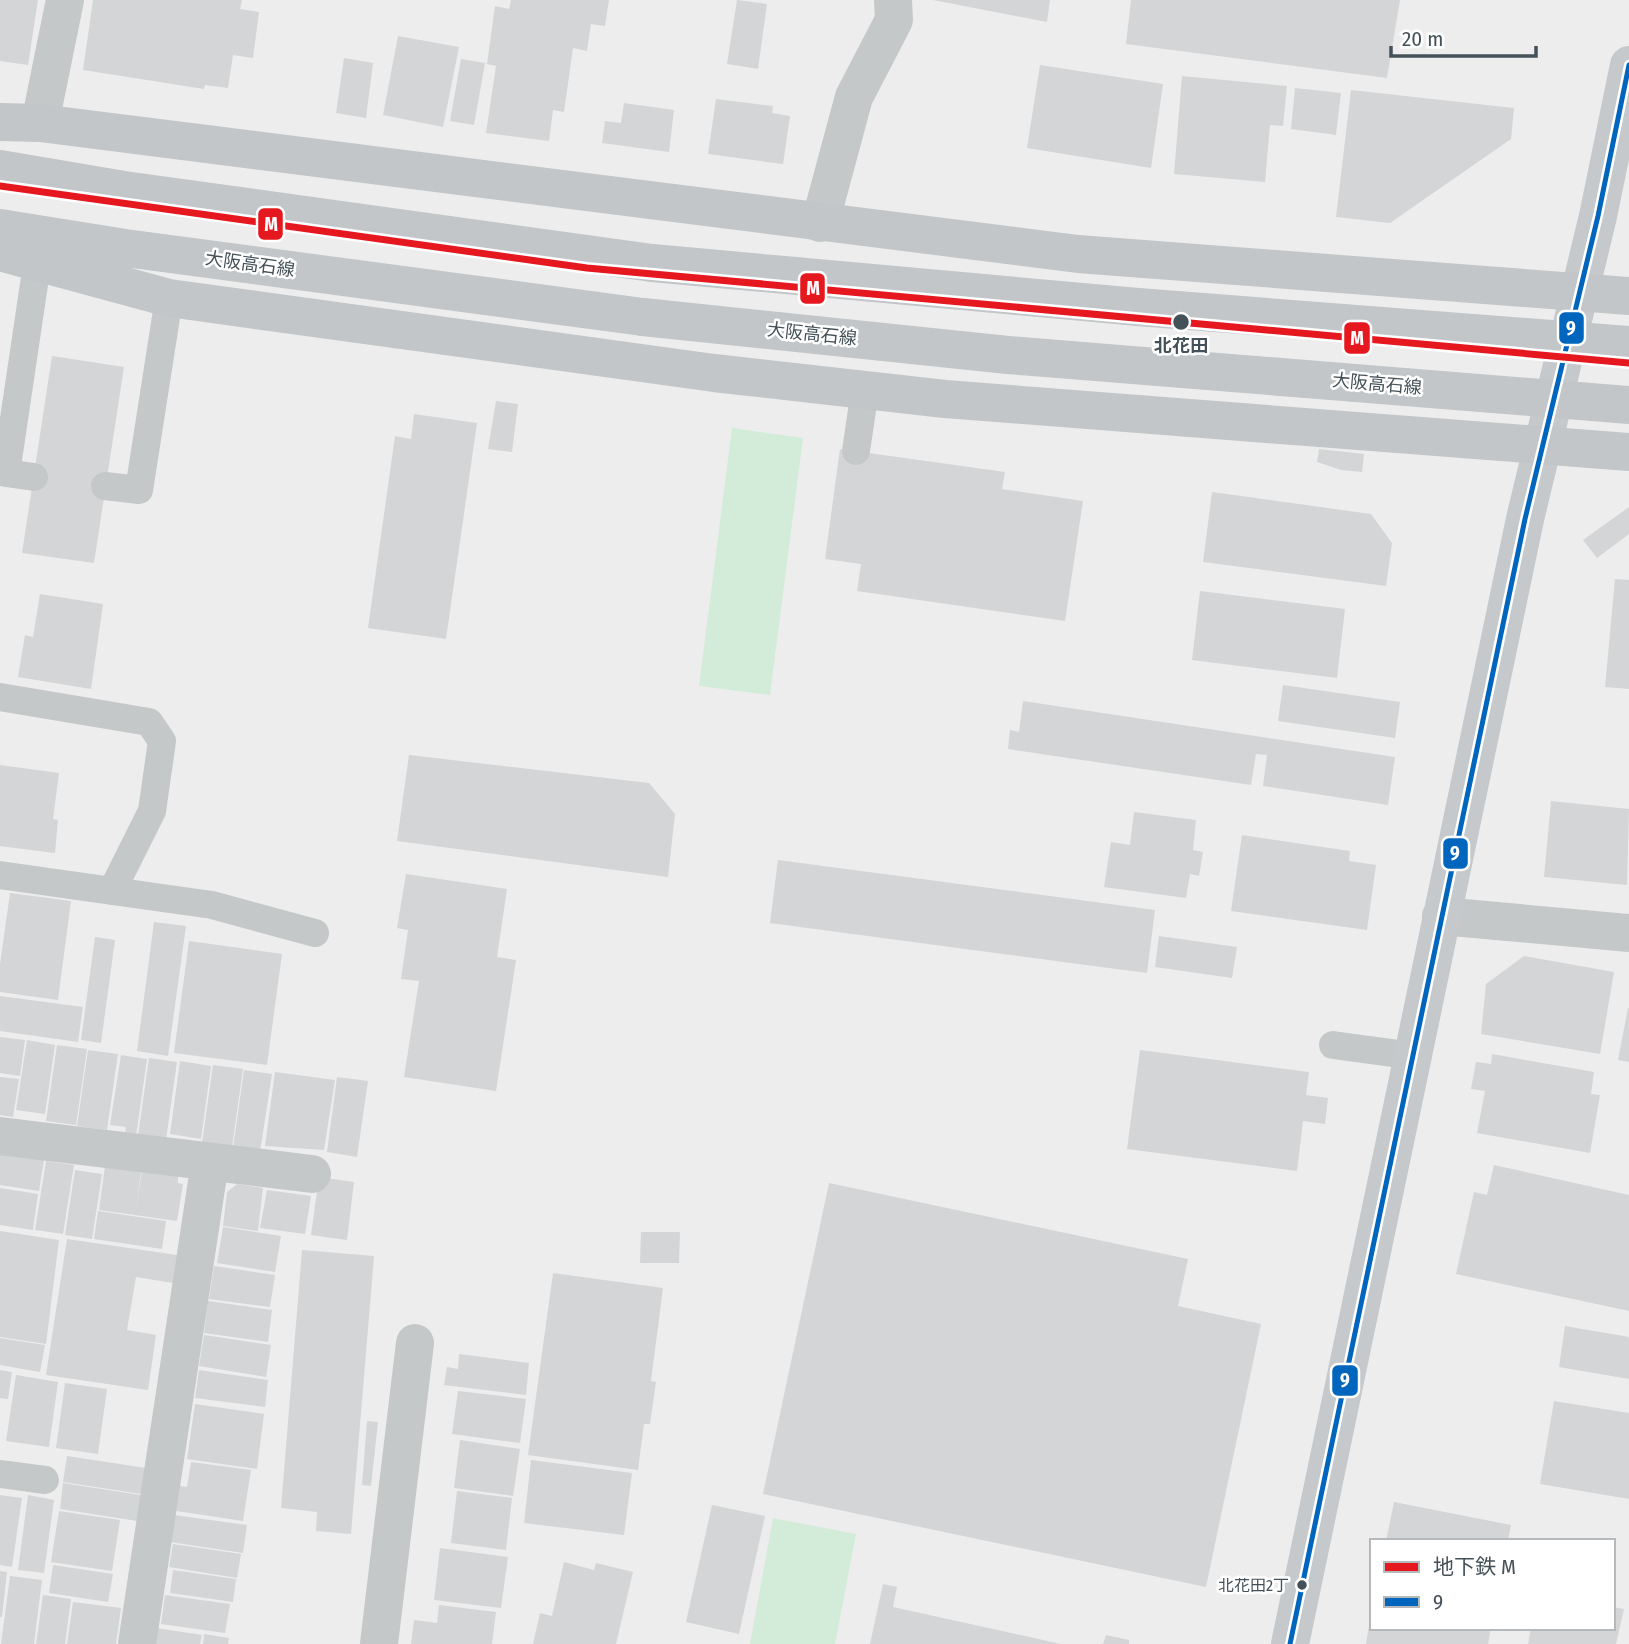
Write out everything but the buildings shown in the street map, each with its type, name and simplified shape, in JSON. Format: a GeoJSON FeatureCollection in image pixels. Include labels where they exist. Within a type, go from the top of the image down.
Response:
{"type":"FeatureCollection","features":[{"type":"Feature","properties":{"kind":"main road"},"geometry":{"type":"LineString","coordinates":[[1290,1644],[1542,445],[1580,292],[1629,65]]}},
{"type":"Feature","properties":{"kind":"main road"},"geometry":{"type":"LineString","coordinates":[[0,122],[40,123],[1078,254],[1629,296]]}},
{"type":"Feature","properties":{"kind":"main road"},"geometry":{"type":"LineString","coordinates":[[0,169],[124,190],[652,263],[1139,307],[1629,345]]}},
{"type":"Feature","properties":{"kind":"main road","name":"大阪高石線"},"geometry":{"type":"LineString","coordinates":[[0,228],[643,317],[1008,355],[1629,405]]}},
{"type":"Feature","properties":{"kind":"main road"},"geometry":{"type":"LineString","coordinates":[[0,252],[169,298],[713,373],[946,399],[1629,452]]}},
{"type":"Feature","properties":{"kind":"street"},"geometry":{"type":"LineString","coordinates":[[40,123],[65,0]]}},
{"type":"Feature","properties":{"kind":"street"},"geometry":{"type":"LineString","coordinates":[[820,223],[854,97],[894,20],[893,0]]}},
{"type":"Feature","properties":{"kind":"street"},"geometry":{"type":"LineString","coordinates":[[1441,916],[1629,933]]}},
{"type":"Feature","properties":{"kind":"street"},"geometry":{"type":"LineString","coordinates":[[0,1136],[312,1174]]}},
{"type":"Feature","properties":{"kind":"street"},"geometry":{"type":"LineString","coordinates":[[137,1644],[210,1161]]}},
{"type":"Feature","properties":{"kind":"street"},"geometry":{"type":"LineString","coordinates":[[379,1644],[407,1485],[415,1343]]}},
{"type":"Feature","properties":{"kind":"lane"},"geometry":{"type":"LineString","coordinates":[[34,477],[6,473],[37,264]]}},
{"type":"Feature","properties":{"kind":"lane"},"geometry":{"type":"LineString","coordinates":[[105,486],[139,490],[169,298]]}},
{"type":"Feature","properties":{"kind":"lane"},"geometry":{"type":"LineString","coordinates":[[856,451],[865,390]]}},
{"type":"Feature","properties":{"kind":"lane"},"geometry":{"type":"LineString","coordinates":[[0,697],[149,722],[162,741],[152,811],[112,891]]}},
{"type":"Feature","properties":{"kind":"lane"},"geometry":{"type":"LineString","coordinates":[[0,875],[212,905],[315,933]]}},
{"type":"Feature","properties":{"kind":"lane"},"geometry":{"type":"LineString","coordinates":[[1333,1045],[1415,1056]]}},
{"type":"Feature","properties":{"kind":"lane"},"geometry":{"type":"LineString","coordinates":[[0,1474],[45,1480]]}},
{"type":"Feature","properties":{"kind":"green space"},"geometry":{"type":"Polygon","coordinates":[[[732,428],[803,438],[770,695],[699,686],[732,428]]]}},
{"type":"Feature","properties":{"kind":"green space"},"geometry":{"type":"Polygon","coordinates":[[[773,1518],[856,1534],[835,1644],[750,1644],[773,1518]]]}},
{"type":"Feature","properties":{"kind":"metro line","name":"M"},"geometry":{"type":"LineString","coordinates":[[0,186],[587,268],[1629,363]]}},
{"type":"Feature","properties":{"kind":"transit line","name":"9"},"geometry":{"type":"LineString","coordinates":[[1290,1644],[1525,519],[1598,216],[1629,65]]}},
{"type":"Feature","properties":{"kind":"place","name":"北花田"},"geometry":{"type":"Point","coordinates":[1181,322]}},
{"type":"Feature","properties":{"kind":"place","name":"北花田2丁"},"geometry":{"type":"Point","coordinates":[1302,1585]}}]}
